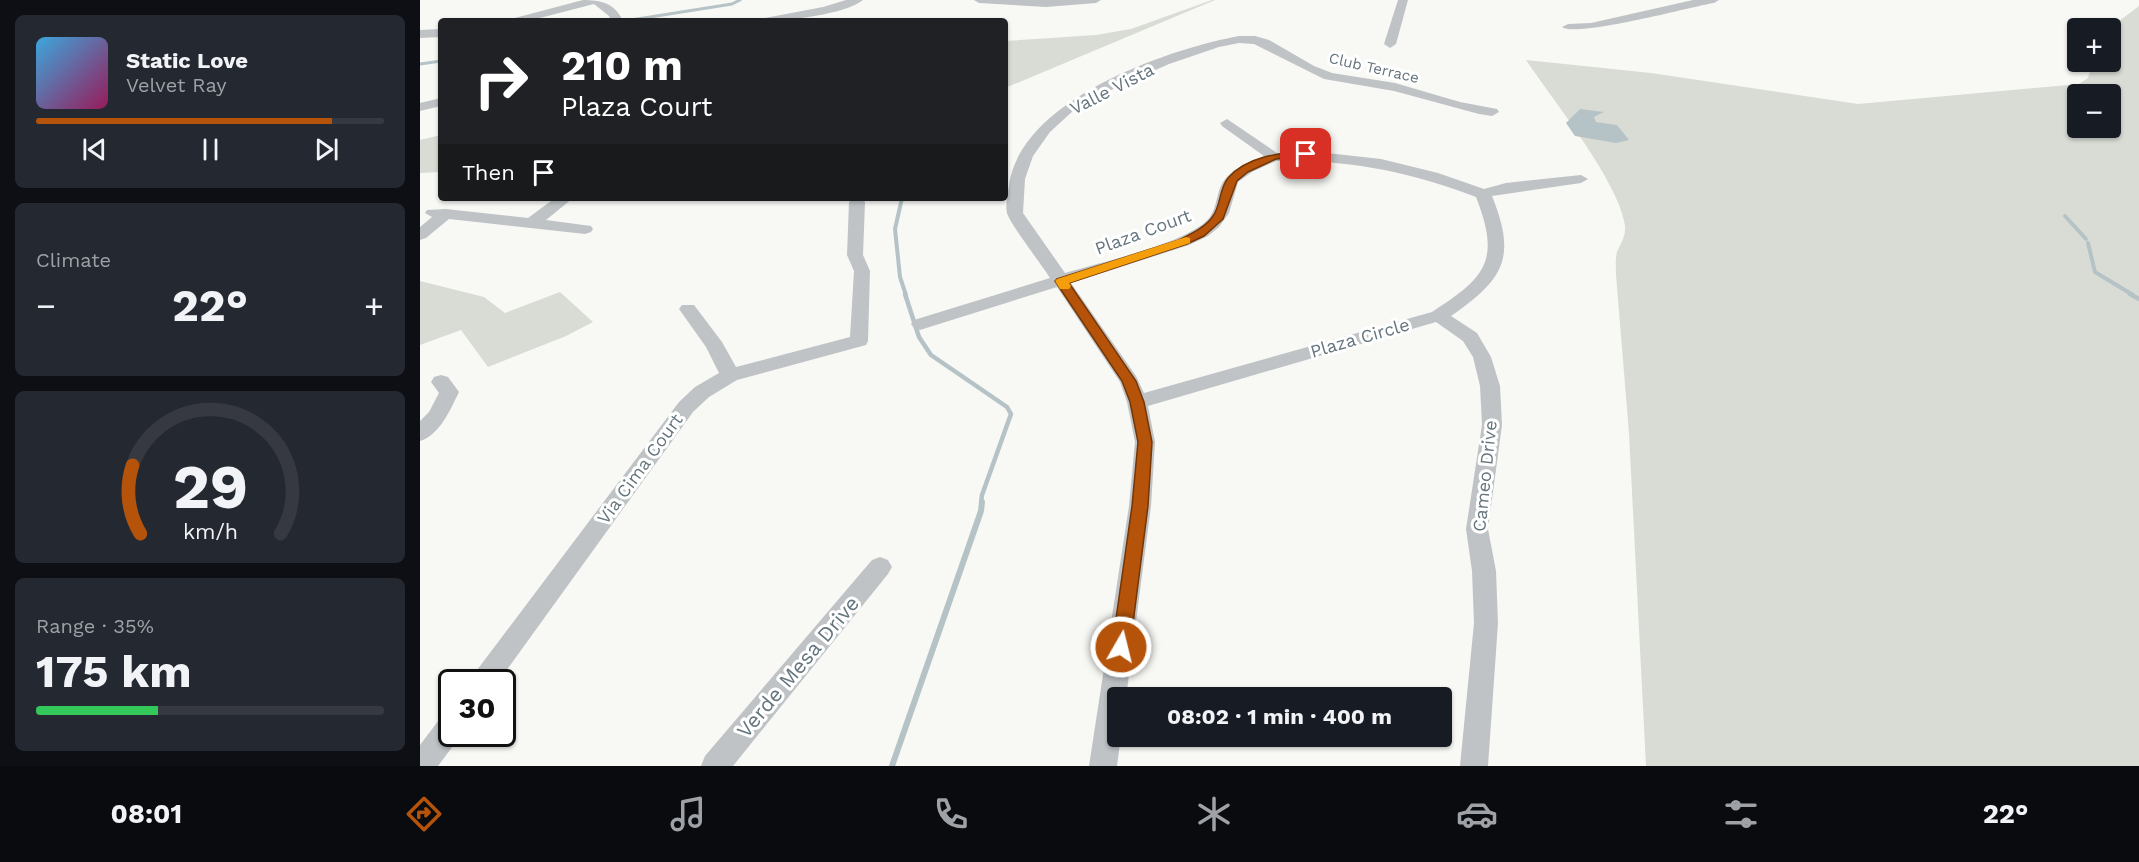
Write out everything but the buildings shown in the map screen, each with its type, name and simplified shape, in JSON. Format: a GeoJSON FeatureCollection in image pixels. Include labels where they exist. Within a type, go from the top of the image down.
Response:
{"type":"FeatureCollection","features":[{"type":"Feature","properties":{"kind":"street"},"geometry":{"type":"LineString","coordinates":[[527,18],[596,0],[616,18]]}},
{"type":"Feature","properties":{"kind":"street"},"geometry":{"type":"LineString","coordinates":[[799,18],[858,0]]}},
{"type":"Feature","properties":{"kind":"street"},"geometry":{"type":"LineString","coordinates":[[979,0],[1046,4],[1096,0]]}},
{"type":"Feature","properties":{"kind":"street"},"geometry":{"type":"LineString","coordinates":[[1390,44],[1403,0]]}},
{"type":"Feature","properties":{"kind":"street"},"geometry":{"type":"LineString","coordinates":[[1568,27],[1682,3],[1714,0]]}},
{"type":"Feature","properties":{"kind":"street"},"geometry":{"type":"LineString","coordinates":[[420,34],[438,33]]}},
{"type":"Feature","properties":{"kind":"street","name":"Valle Vista"},"geometry":{"type":"LineString","coordinates":[[1103,766],[1140,506],[1145,442],[1137,402],[1129,381],[1015,213],[1016,179],[1031,147],[1054,120],[1084,99],[1194,51],[1239,39],[1254,39]]}},
{"type":"Feature","properties":{"kind":"street","name":"Club Terrace"},"geometry":{"type":"LineString","coordinates":[[1254,39],[1326,76],[1395,87],[1449,105],[1492,112]]}},
{"type":"Feature","properties":{"kind":"street"},"geometry":{"type":"LineString","coordinates":[[420,107],[438,103]]}},
{"type":"Feature","properties":{"kind":"street"},"geometry":{"type":"LineString","coordinates":[[1227,123],[1274,157]]}},
{"type":"Feature","properties":{"kind":"street","name":"Plaza Court"},"geometry":{"type":"LineString","coordinates":[[1061,281],[1183,242],[1200,234],[1219,217],[1226,191],[1232,180],[1244,170],[1274,157],[1306,154],[1360,161],[1456,183],[1483,194]]}},
{"type":"Feature","properties":{"kind":"street"},"geometry":{"type":"LineString","coordinates":[[1483,194],[1506,188],[1581,179]]}},
{"type":"Feature","properties":{"kind":"street","name":"Plaza Circle"},"geometry":{"type":"LineString","coordinates":[[1137,402],[1437,316],[1470,296],[1496,260],[1499,241],[1496,222],[1483,194]]}},
{"type":"Feature","properties":{"kind":"street"},"geometry":{"type":"LineString","coordinates":[[532,223],[561,201]]}},
{"type":"Feature","properties":{"kind":"street","name":"Via Cima Court"},"geometry":{"type":"LineString","coordinates":[[493,669],[687,407],[702,392],[730,375],[859,341],[862,271],[855,255],[858,202]]}},
{"type":"Feature","properties":{"kind":"street"},"geometry":{"type":"LineString","coordinates":[[420,235],[440,214],[585,229]]}},
{"type":"Feature","properties":{"kind":"street"},"geometry":{"type":"LineString","coordinates":[[920,324],[1061,281]]}},
{"type":"Feature","properties":{"kind":"street"},"geometry":{"type":"LineString","coordinates":[[688,309],[715,346],[730,375]]}},
{"type":"Feature","properties":{"kind":"street","name":"Cameo Drive"},"geometry":{"type":"LineString","coordinates":[[1437,316],[1462,330],[1470,338],[1482,357],[1490,386],[1492,425],[1477,529],[1484,571],[1486,623],[1474,766]]}},
{"type":"Feature","properties":{"kind":"street"},"geometry":{"type":"LineString","coordinates":[[420,434],[437,416],[449,392],[441,382]]}},
{"type":"Feature","properties":{"kind":"street","name":"Verde Mesa Drive"},"geometry":{"type":"LineString","coordinates":[[715,766],[880,567]]}},
{"type":"Feature","properties":{"kind":"street"},"geometry":{"type":"LineString","coordinates":[[421,766],[438,744]]}},
{"type":"Feature","properties":{"kind":"shaded area"},"geometry":{"type":"Polygon","coordinates":[[[1215,0],[1008,87],[1008,41],[1096,35],[1131,29],[1215,0]]]}},
{"type":"Feature","properties":{"kind":"shaded area"},"geometry":{"type":"Polygon","coordinates":[[[2139,6],[2139,766],[1646,766],[1629,433],[1616,275],[1616,255],[1624,236],[1625,226],[1611,187],[1598,165],[1526,60],[1651,73],[1858,104],[2067,85],[2067,138],[2121,138],[2121,84],[2079,84],[2088,78],[2090,72],[2121,72],[2121,20],[2139,6]]]}},
{"type":"Feature","properties":{"kind":"shaded area"},"geometry":{"type":"Polygon","coordinates":[[[1580,109],[1604,112],[1594,117],[1596,122],[1617,125],[1629,140],[1616,143],[1575,136],[1566,123],[1580,109]]]}},
{"type":"Feature","properties":{"kind":"shaded area"},"geometry":{"type":"Polygon","coordinates":[[[438,136],[438,172],[420,173],[420,140],[438,136]]]}},
{"type":"Feature","properties":{"kind":"shaded area"},"geometry":{"type":"Polygon","coordinates":[[[420,281],[484,297],[505,313],[560,292],[593,322],[566,336],[488,367],[461,330],[420,345],[420,281]]]}},
{"type":"Feature","properties":{"kind":"waterway"},"geometry":{"type":"LineString","coordinates":[[644,18],[732,4],[740,0]]}},
{"type":"Feature","properties":{"kind":"waterway"},"geometry":{"type":"LineString","coordinates":[[420,64],[438,61]]}},
{"type":"Feature","properties":{"kind":"waterway"},"geometry":{"type":"LineString","coordinates":[[901,201],[895,229],[900,277],[906,295]]}},
{"type":"Feature","properties":{"kind":"waterway"},"geometry":{"type":"LineString","coordinates":[[2065,216],[2086,239]]}},
{"type":"Feature","properties":{"kind":"waterway"},"geometry":{"type":"LineString","coordinates":[[2088,243],[2095,272],[2133,295]]}},
{"type":"Feature","properties":{"kind":"waterway"},"geometry":{"type":"LineString","coordinates":[[905,294],[919,337],[931,355],[1007,407],[1011,414],[981,503]]}},
{"type":"Feature","properties":{"kind":"waterway"},"geometry":{"type":"LineString","coordinates":[[2130,294],[2139,299]]}},
{"type":"Feature","properties":{"kind":"waterway"},"geometry":{"type":"LineString","coordinates":[[892,766],[981,511],[982,502]]}},
{"type":"Feature","properties":{"kind":"slow traffic"},"geometry":{"type":"LineString","coordinates":[[1065,286],[1061,281],[1186,241]]}},
{"type":"Feature","properties":{"kind":"route"},"geometry":{"type":"LineString","coordinates":[[1121,647],[1140,506],[1145,442],[1137,402],[1129,381],[1061,281],[1183,242],[1200,234],[1219,217],[1226,191],[1232,180],[1244,170],[1274,157],[1306,154]]}}]}
